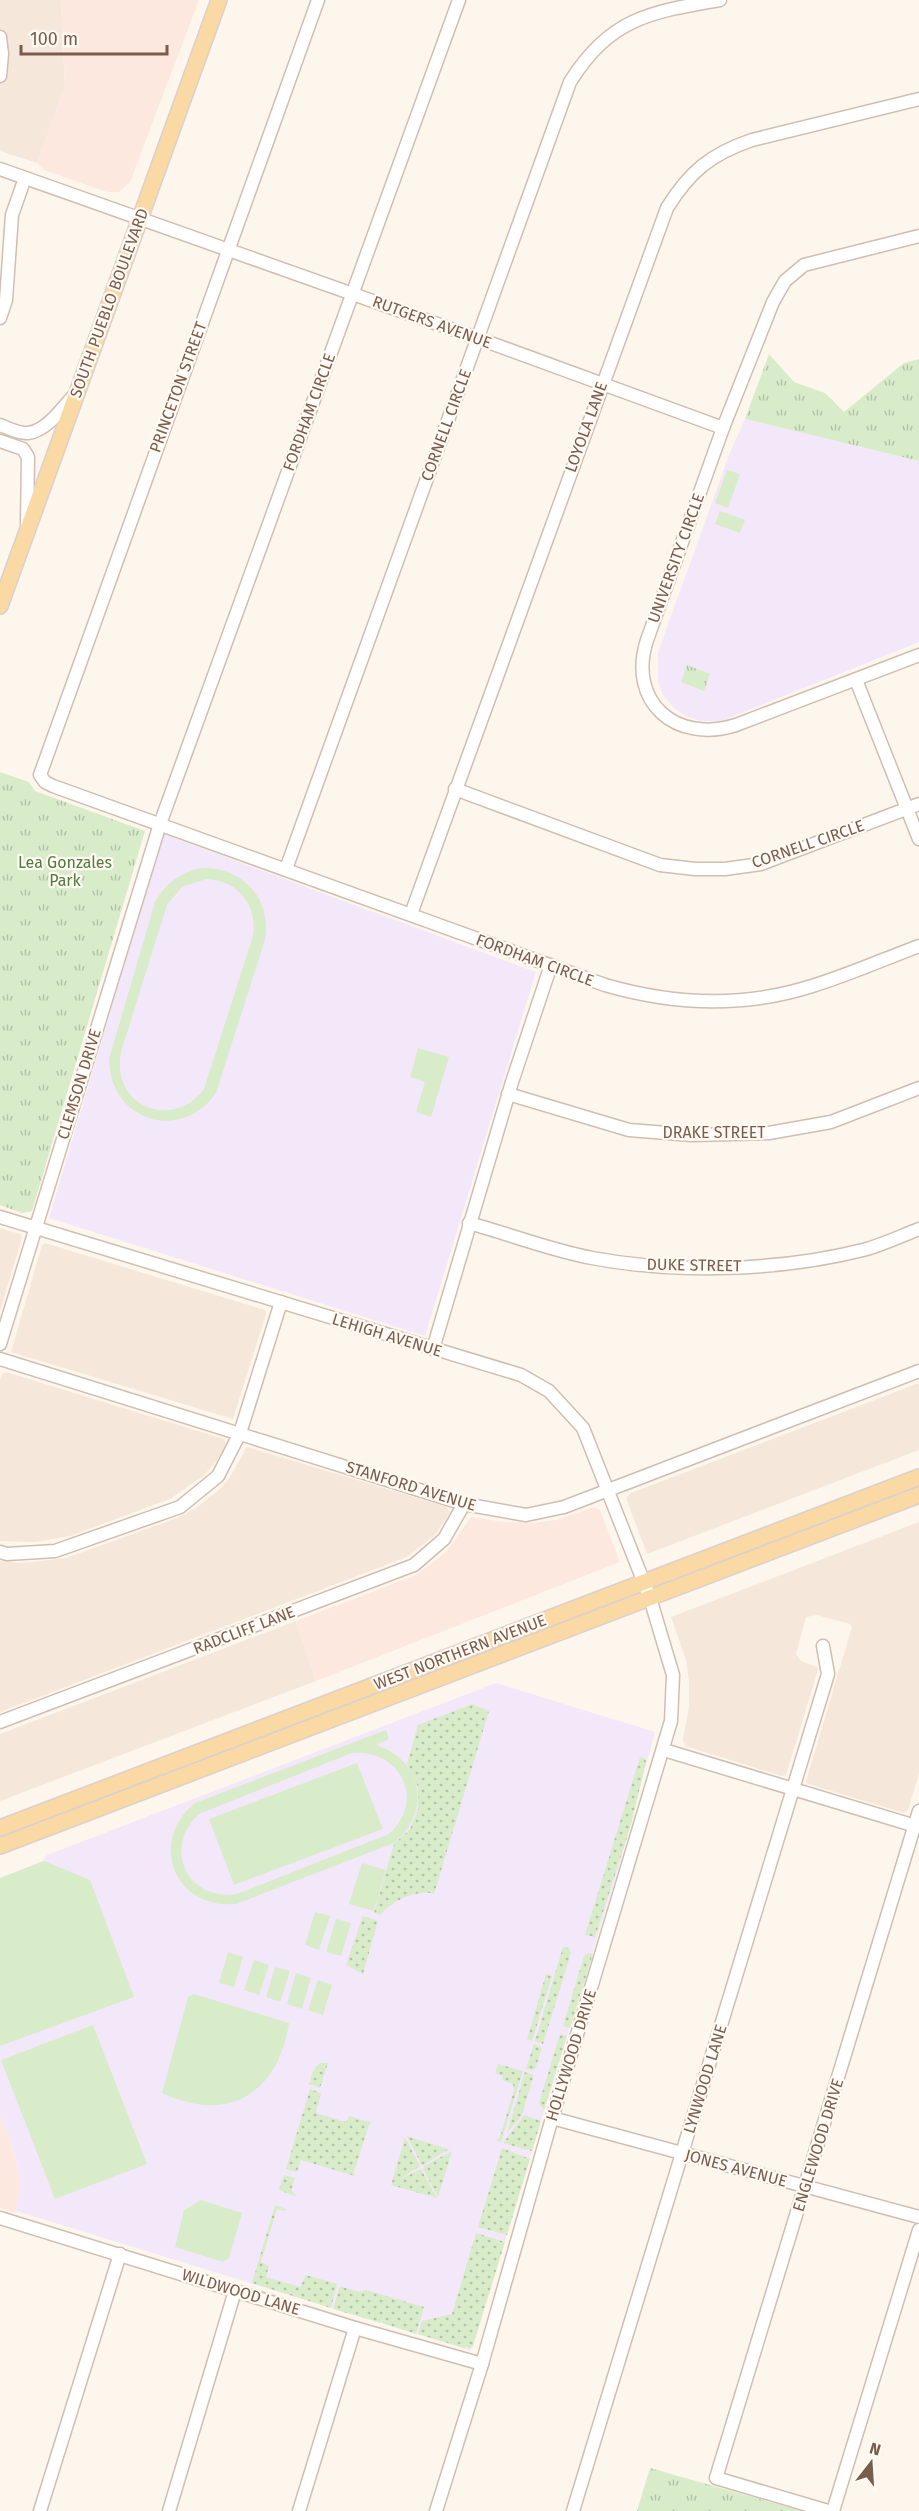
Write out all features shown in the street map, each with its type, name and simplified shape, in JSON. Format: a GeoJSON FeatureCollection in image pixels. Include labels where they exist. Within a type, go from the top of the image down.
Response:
{"type":"FeatureCollection","features":[{"type":"Feature","properties":{"kind":"main road","name":"SOUTH PUEBLO BOULEVARD"},"geometry":{"type":"LineString","coordinates":[[0,606],[219,0]]}},
{"type":"Feature","properties":{"kind":"main road","name":"WEST NORTHERN AVENUE"},"geometry":{"type":"LineString","coordinates":[[0,1846],[647,1591],[919,1477]]}},
{"type":"Feature","properties":{"kind":"main road","name":"WEST NORTHERN AVENUE"},"geometry":{"type":"LineString","coordinates":[[0,1828],[647,1591],[919,1495]]}},
{"type":"Feature","properties":{"kind":"street","name":"PRINCETON STREET"},"geometry":{"type":"LineString","coordinates":[[40,775],[318,0]]}},
{"type":"Feature","properties":{"kind":"street","name":"FORDHAM CIRCLE"},"geometry":{"type":"LineString","coordinates":[[160,824],[459,0]]}},
{"type":"Feature","properties":{"kind":"street","name":"CORNELL CIRCLE"},"geometry":{"type":"LineString","coordinates":[[285,869],[563,99],[581,65],[608,36],[643,16],[677,7],[720,0]]}},
{"type":"Feature","properties":{"kind":"street"},"geometry":{"type":"LineString","coordinates":[[0,36],[2,54],[0,76]]}},
{"type":"Feature","properties":{"kind":"street","name":"LOYOLA LANE"},"geometry":{"type":"LineString","coordinates":[[411,914],[601,384],[667,208],[677,191],[700,166],[728,148],[919,99]]}},
{"type":"Feature","properties":{"kind":"street","name":"RUTGERS AVENUE"},"geometry":{"type":"LineString","coordinates":[[0,169],[352,293],[723,428]]}},
{"type":"Feature","properties":{"kind":"street"},"geometry":{"type":"LineString","coordinates":[[0,318],[6,300],[12,216],[25,178]]}},
{"type":"Feature","properties":{"kind":"street","name":"UNIVERSITY CIRCLE"},"geometry":{"type":"LineString","coordinates":[[919,236],[804,265],[781,286],[723,428],[642,653],[641,668],[647,693],[664,716],[676,724],[705,732],[736,725],[919,656]]}},
{"type":"Feature","properties":{"kind":"street"},"geometry":{"type":"LineString","coordinates":[[0,425],[22,432],[35,431],[50,420],[79,390]]}},
{"type":"Feature","properties":{"kind":"street"},"geometry":{"type":"LineString","coordinates":[[0,441],[23,449],[28,457],[27,533]]}},
{"type":"Feature","properties":{"kind":"street"},"geometry":{"type":"LineString","coordinates":[[856,680],[913,806],[919,839]]}},
{"type":"Feature","properties":{"kind":"street","name":"FORDHAM CIRCLE"},"geometry":{"type":"LineString","coordinates":[[40,775],[45,782],[53,786],[551,965],[632,993],[662,999],[717,1002],[775,996],[812,986],[919,946]]}},
{"type":"Feature","properties":{"kind":"street","name":"CORNELL CIRCLE"},"geometry":{"type":"LineString","coordinates":[[455,789],[660,865],[695,869],[725,869],[761,864],[913,806]]}},
{"type":"Feature","properties":{"kind":"street","name":"CLEMSON DRIVE"},"geometry":{"type":"LineString","coordinates":[[0,1344],[160,824]]}},
{"type":"Feature","properties":{"kind":"street"},"geometry":{"type":"LineString","coordinates":[[433,1349],[508,1094],[551,965]]}},
{"type":"Feature","properties":{"kind":"street","name":"DRAKE STREET"},"geometry":{"type":"LineString","coordinates":[[508,1094],[629,1130],[692,1135],[769,1133],[831,1122],[919,1088]]}},
{"type":"Feature","properties":{"kind":"street","name":"LEHIGH AVENUE"},"geometry":{"type":"LineString","coordinates":[[0,1217],[520,1375],[549,1391],[583,1428],[647,1591]]}},
{"type":"Feature","properties":{"kind":"street","name":"DUKE STREET"},"geometry":{"type":"LineString","coordinates":[[469,1223],[590,1257],[658,1267],[729,1268],[800,1261],[864,1250],[919,1229]]}},
{"type":"Feature","properties":{"kind":"street"},"geometry":{"type":"LineString","coordinates":[[0,1552],[7,1554],[55,1551],[180,1507],[218,1476],[240,1433],[280,1302]]}},
{"type":"Feature","properties":{"kind":"street","name":"STANFORD AVENUE"},"geometry":{"type":"LineString","coordinates":[[0,1359],[464,1504],[526,1515],[564,1507],[919,1371]]}},
{"type":"Feature","properties":{"kind":"street","name":"RADCLIFF LANE"},"geometry":{"type":"LineString","coordinates":[[0,1722],[414,1565],[444,1539],[464,1504]]}},
{"type":"Feature","properties":{"kind":"street","name":"HOLLYWOOD DRIVE"},"geometry":{"type":"LineString","coordinates":[[436,2511],[482,2364],[552,2118],[671,1721],[673,1675],[647,1591]]}},
{"type":"Feature","properties":{"kind":"street","name":"LYNWOOD LANE"},"geometry":{"type":"LineString","coordinates":[[573,2511],[828,1674],[823,1646]]}},
{"type":"Feature","properties":{"kind":"street"},"geometry":{"type":"LineString","coordinates":[[664,1750],[917,1826]]}},
{"type":"Feature","properties":{"kind":"street","name":"ENGLEWOOD DRIVE"},"geometry":{"type":"LineString","coordinates":[[830,2511],[716,2478],[917,1826],[919,1811]]}},
{"type":"Feature","properties":{"kind":"street","name":"JONES AVENUE"},"geometry":{"type":"LineString","coordinates":[[552,2118],[919,2217]]}},
{"type":"Feature","properties":{"kind":"street","name":"WILDWOOD LANE"},"geometry":{"type":"LineString","coordinates":[[0,2218],[355,2328],[482,2364]]}},
{"type":"Feature","properties":{"kind":"street"},"geometry":{"type":"LineString","coordinates":[[830,2511],[919,2230]]}},
{"type":"Feature","properties":{"kind":"street"},"geometry":{"type":"LineString","coordinates":[[40,2511],[120,2254]]}},
{"type":"Feature","properties":{"kind":"street"},"geometry":{"type":"LineString","coordinates":[[169,2511],[235,2291]]}},
{"type":"Feature","properties":{"kind":"street"},"geometry":{"type":"LineString","coordinates":[[299,2511],[355,2328]]}},
{"type":"Feature","properties":{"kind":"shaded area"},"geometry":{"type":"Polygon","coordinates":[[[0,0],[61,0],[65,86],[37,163],[0,151],[0,0]]]}},
{"type":"Feature","properties":{"kind":"shaded area"},"geometry":{"type":"Polygon","coordinates":[[[61,0],[199,0],[130,182],[119,192],[107,192],[44,170],[37,163],[65,86],[61,0]]]}},
{"type":"Feature","properties":{"kind":"shaded area"},"geometry":{"type":"Polygon","coordinates":[[[745,419],[919,461],[919,642],[721,721],[700,721],[674,708],[663,695],[658,682],[658,652],[731,450],[745,419]]]}},
{"type":"Feature","properties":{"kind":"shaded area"},"geometry":{"type":"Polygon","coordinates":[[[163,834],[536,972],[425,1336],[49,1218],[163,834]]]}},
{"type":"Feature","properties":{"kind":"shaded area"},"geometry":{"type":"Polygon","coordinates":[[[0,1228],[20,1234],[22,1238],[0,1311],[0,1228]]]}},
{"type":"Feature","properties":{"kind":"shaded area"},"geometry":{"type":"Polygon","coordinates":[[[45,1243],[265,1310],[266,1314],[233,1419],[11,1352],[42,1245],[45,1243]]]}},
{"type":"Feature","properties":{"kind":"shaded area"},"geometry":{"type":"Polygon","coordinates":[[[6,1372],[224,1439],[226,1444],[216,1462],[203,1476],[170,1499],[70,1536],[36,1542],[0,1541],[0,1380],[2,1374],[6,1372]]]}},
{"type":"Feature","properties":{"kind":"shaded area"},"geometry":{"type":"Polygon","coordinates":[[[919,1383],[919,1450],[647,1554],[626,1498],[631,1493],[919,1383]]]}},
{"type":"Feature","properties":{"kind":"shaded area"},"geometry":{"type":"Polygon","coordinates":[[[247,1447],[447,1507],[450,1513],[435,1535],[407,1557],[0,1712],[0,1561],[23,1563],[66,1558],[177,1518],[196,1508],[220,1489],[230,1477],[247,1447]]]}},
{"type":"Feature","properties":{"kind":"shaded area"},"geometry":{"type":"Polygon","coordinates":[[[594,1507],[600,1510],[620,1562],[316,1681],[296,1621],[418,1574],[447,1551],[471,1517],[533,1523],[556,1520],[594,1507]]]}},
{"type":"Feature","properties":{"kind":"shaded area"},"geometry":{"type":"Polygon","coordinates":[[[919,1522],[919,1774],[908,1810],[904,1813],[808,1784],[806,1781],[852,1627],[850,1624],[817,1615],[806,1617],[796,1654],[801,1661],[817,1667],[818,1670],[786,1775],[782,1776],[685,1746],[683,1739],[689,1707],[689,1681],[686,1660],[671,1617],[919,1522]]]}},
{"type":"Feature","properties":{"kind":"shaded area"},"geometry":{"type":"Polygon","coordinates":[[[296,1621],[316,1681],[0,1801],[0,1734],[296,1621]]]}},
{"type":"Feature","properties":{"kind":"shaded area"},"geometry":{"type":"Polygon","coordinates":[[[496,1683],[655,1732],[619,1866],[472,2348],[469,2350],[16,2211],[20,2184],[15,2154],[0,2116],[0,1878],[43,1861],[47,1855],[496,1683]]]}},
{"type":"Feature","properties":{"kind":"shaded area"},"geometry":{"type":"Polygon","coordinates":[[[0,2116],[15,2154],[20,2184],[16,2213],[0,2208],[0,2116]]]}},
{"type":"Feature","properties":{"kind":"green space"},"geometry":{"type":"Polygon","coordinates":[[[769,354],[794,382],[825,393],[844,412],[904,363],[919,359],[919,461],[745,419],[769,354]]]}},
{"type":"Feature","properties":{"kind":"green space"},"geometry":{"type":"Polygon","coordinates":[[[727,470],[740,474],[728,508],[715,503],[727,470]]]}},
{"type":"Feature","properties":{"kind":"green space"},"geometry":{"type":"Polygon","coordinates":[[[720,511],[745,520],[740,533],[715,524],[720,511]]]}},
{"type":"Feature","properties":{"kind":"green space"},"geometry":{"type":"Polygon","coordinates":[[[687,665],[710,674],[704,691],[681,682],[687,665]]]}},
{"type":"Feature","properties":{"kind":"green space","name":"Lea Gonzales Park"},"geometry":{"type":"Polygon","coordinates":[[[0,772],[29,782],[35,791],[145,831],[32,1211],[22,1213],[0,1205],[0,772]]]}},
{"type":"Feature","properties":{"kind":"green space"},"geometry":{"type":"Polygon","coordinates":[[[200,868],[229,872],[251,888],[259,898],[264,911],[265,940],[216,1093],[201,1109],[184,1118],[166,1121],[149,1118],[133,1110],[121,1097],[112,1080],[109,1059],[155,902],[168,884],[200,868]],[[206,879],[182,887],[167,905],[121,1052],[120,1071],[125,1086],[134,1098],[146,1106],[161,1110],[176,1109],[191,1102],[204,1089],[253,936],[252,914],[243,896],[236,889],[217,880],[206,879]]]}},
{"type":"Feature","properties":{"kind":"green space"},"geometry":{"type":"Polygon","coordinates":[[[418,1048],[449,1057],[431,1117],[416,1112],[425,1082],[410,1077],[418,1048]]]}},
{"type":"Feature","properties":{"kind":"green space"},"geometry":{"type":"Polygon","coordinates":[[[472,1704],[489,1711],[434,1894],[420,1893],[405,1897],[391,1905],[381,1915],[374,1913],[394,1844],[410,1829],[418,1809],[418,1787],[407,1764],[418,1725],[472,1704]]]}},
{"type":"Feature","properties":{"kind":"green space"},"geometry":{"type":"Polygon","coordinates":[[[386,1730],[389,1739],[376,1745],[392,1752],[404,1762],[417,1788],[414,1817],[406,1831],[394,1843],[236,1904],[215,1903],[197,1896],[184,1885],[175,1870],[171,1854],[173,1836],[180,1819],[195,1803],[386,1730]],[[352,1753],[199,1814],[188,1827],[182,1842],[185,1869],[193,1881],[219,1894],[237,1894],[389,1834],[400,1821],[406,1807],[403,1780],[395,1768],[384,1759],[369,1754],[352,1753]]]}},
{"type":"Feature","properties":{"kind":"green space"},"geometry":{"type":"Polygon","coordinates":[[[640,1757],[645,1758],[646,1762],[631,1825],[595,1937],[585,1935],[640,1757]]]}},
{"type":"Feature","properties":{"kind":"green space"},"geometry":{"type":"Polygon","coordinates":[[[357,1763],[383,1829],[234,1885],[209,1819],[357,1763]]]}},
{"type":"Feature","properties":{"kind":"green space"},"geometry":{"type":"Polygon","coordinates":[[[44,1861],[90,1880],[134,1997],[0,2046],[0,1878],[44,1861]]]}},
{"type":"Feature","properties":{"kind":"green space"},"geometry":{"type":"Polygon","coordinates":[[[362,1863],[386,1870],[374,1911],[349,1904],[362,1863]]]}},
{"type":"Feature","properties":{"kind":"green space"},"geometry":{"type":"Polygon","coordinates":[[[315,1912],[330,1916],[319,1950],[305,1945],[315,1912]]]}},
{"type":"Feature","properties":{"kind":"green space"},"geometry":{"type":"Polygon","coordinates":[[[363,1916],[378,1921],[363,1974],[346,1965],[363,1916]]]}},
{"type":"Feature","properties":{"kind":"green space"},"geometry":{"type":"Polygon","coordinates":[[[336,1919],[351,1923],[341,1956],[326,1952],[336,1919]]]}},
{"type":"Feature","properties":{"kind":"green space"},"geometry":{"type":"Polygon","coordinates":[[[563,1947],[569,1948],[571,1953],[543,2044],[535,2041],[563,1947]]]}},
{"type":"Feature","properties":{"kind":"green space"},"geometry":{"type":"Polygon","coordinates":[[[228,1952],[243,1957],[234,1987],[219,1983],[228,1952]]]}},
{"type":"Feature","properties":{"kind":"green space"},"geometry":{"type":"Polygon","coordinates":[[[588,1953],[593,1954],[570,2028],[563,2026],[584,1956],[588,1953]]]}},
{"type":"Feature","properties":{"kind":"green space"},"geometry":{"type":"Polygon","coordinates":[[[254,1960],[269,1965],[259,1995],[244,1990],[254,1960]]]}},
{"type":"Feature","properties":{"kind":"green space"},"geometry":{"type":"Polygon","coordinates":[[[275,1967],[290,1971],[280,2002],[266,1997],[275,1967]]]}},
{"type":"Feature","properties":{"kind":"green space"},"geometry":{"type":"Polygon","coordinates":[[[296,1973],[311,1978],[302,2009],[287,2004],[296,1973]]]}},
{"type":"Feature","properties":{"kind":"green space"},"geometry":{"type":"Polygon","coordinates":[[[546,1974],[552,1976],[532,2041],[527,2039],[546,1974]]]}},
{"type":"Feature","properties":{"kind":"green space"},"geometry":{"type":"Polygon","coordinates":[[[318,1980],[332,1985],[323,2015],[308,2010],[318,1980]]]}},
{"type":"Feature","properties":{"kind":"green space"},"geometry":{"type":"Polygon","coordinates":[[[194,1994],[289,2023],[283,2048],[274,2068],[261,2085],[246,2096],[228,2103],[208,2105],[186,2102],[162,2093],[188,1997],[194,1994]]]}},
{"type":"Feature","properties":{"kind":"green space"},"geometry":{"type":"Polygon","coordinates":[[[93,2025],[147,2164],[55,2199],[1,2060],[93,2025]]]}},
{"type":"Feature","properties":{"kind":"green space"},"geometry":{"type":"Polygon","coordinates":[[[560,2034],[567,2036],[544,2110],[539,2103],[560,2034]]]}},
{"type":"Feature","properties":{"kind":"green space"},"geometry":{"type":"Polygon","coordinates":[[[534,2044],[542,2048],[535,2070],[526,2069],[534,2044]]]}},
{"type":"Feature","properties":{"kind":"green space"},"geometry":{"type":"Polygon","coordinates":[[[320,2063],[328,2063],[320,2088],[309,2084],[313,2071],[320,2063]]]}},
{"type":"Feature","properties":{"kind":"green space"},"geometry":{"type":"Polygon","coordinates":[[[498,2064],[523,2071],[501,2142],[496,2141],[500,2137],[514,2090],[513,2084],[502,2080],[503,2076],[495,2073],[498,2064]]]}},
{"type":"Feature","properties":{"kind":"green space"},"geometry":{"type":"Polygon","coordinates":[[[525,2072],[534,2075],[522,2115],[507,2133],[525,2072]]]}},
{"type":"Feature","properties":{"kind":"green space"},"geometry":{"type":"Polygon","coordinates":[[[310,2089],[321,2093],[316,2113],[346,2122],[349,2116],[372,2123],[369,2125],[354,2172],[355,2176],[301,2160],[297,2172],[286,2169],[310,2089]]]}},
{"type":"Feature","properties":{"kind":"green space"},"geometry":{"type":"Polygon","coordinates":[[[524,2115],[541,2121],[532,2151],[503,2143],[524,2115]]]}},
{"type":"Feature","properties":{"kind":"green space"},"geometry":{"type":"Polygon","coordinates":[[[407,2136],[448,2149],[451,2148],[423,2165],[407,2136]]]}},
{"type":"Feature","properties":{"kind":"green space"},"geometry":{"type":"Polygon","coordinates":[[[405,2137],[420,2166],[399,2180],[421,2169],[437,2198],[391,2185],[405,2137]]]}},
{"type":"Feature","properties":{"kind":"green space"},"geometry":{"type":"Polygon","coordinates":[[[502,2148],[530,2159],[507,2235],[478,2227],[502,2148]]]}},
{"type":"Feature","properties":{"kind":"green space"},"geometry":{"type":"Polygon","coordinates":[[[452,2151],[438,2197],[423,2169],[424,2166],[452,2151]]]}},
{"type":"Feature","properties":{"kind":"green space"},"geometry":{"type":"Polygon","coordinates":[[[284,2175],[295,2178],[291,2190],[297,2197],[279,2190],[284,2175]]]}},
{"type":"Feature","properties":{"kind":"green space"},"geometry":{"type":"Polygon","coordinates":[[[201,2200],[242,2213],[229,2258],[223,2262],[175,2247],[184,2210],[201,2200]]]}},
{"type":"Feature","properties":{"kind":"green space"},"geometry":{"type":"Polygon","coordinates":[[[275,2205],[286,2209],[284,2211],[277,2209],[261,2262],[269,2266],[266,2277],[300,2287],[306,2275],[337,2284],[331,2308],[252,2283],[275,2205]]]}},
{"type":"Feature","properties":{"kind":"green space"},"geometry":{"type":"Polygon","coordinates":[[[476,2233],[505,2242],[473,2346],[469,2349],[466,2346],[464,2348],[418,2334],[422,2321],[452,2314],[476,2233]]]}},
{"type":"Feature","properties":{"kind":"green space"},"geometry":{"type":"Polygon","coordinates":[[[339,2288],[360,2292],[366,2290],[424,2307],[416,2334],[382,2323],[384,2315],[381,2323],[333,2309],[339,2288]]]}},
{"type":"Feature","properties":{"kind":"green space"},"geometry":{"type":"Polygon","coordinates":[[[650,2468],[802,2511],[637,2511],[650,2468]]]}}]}
